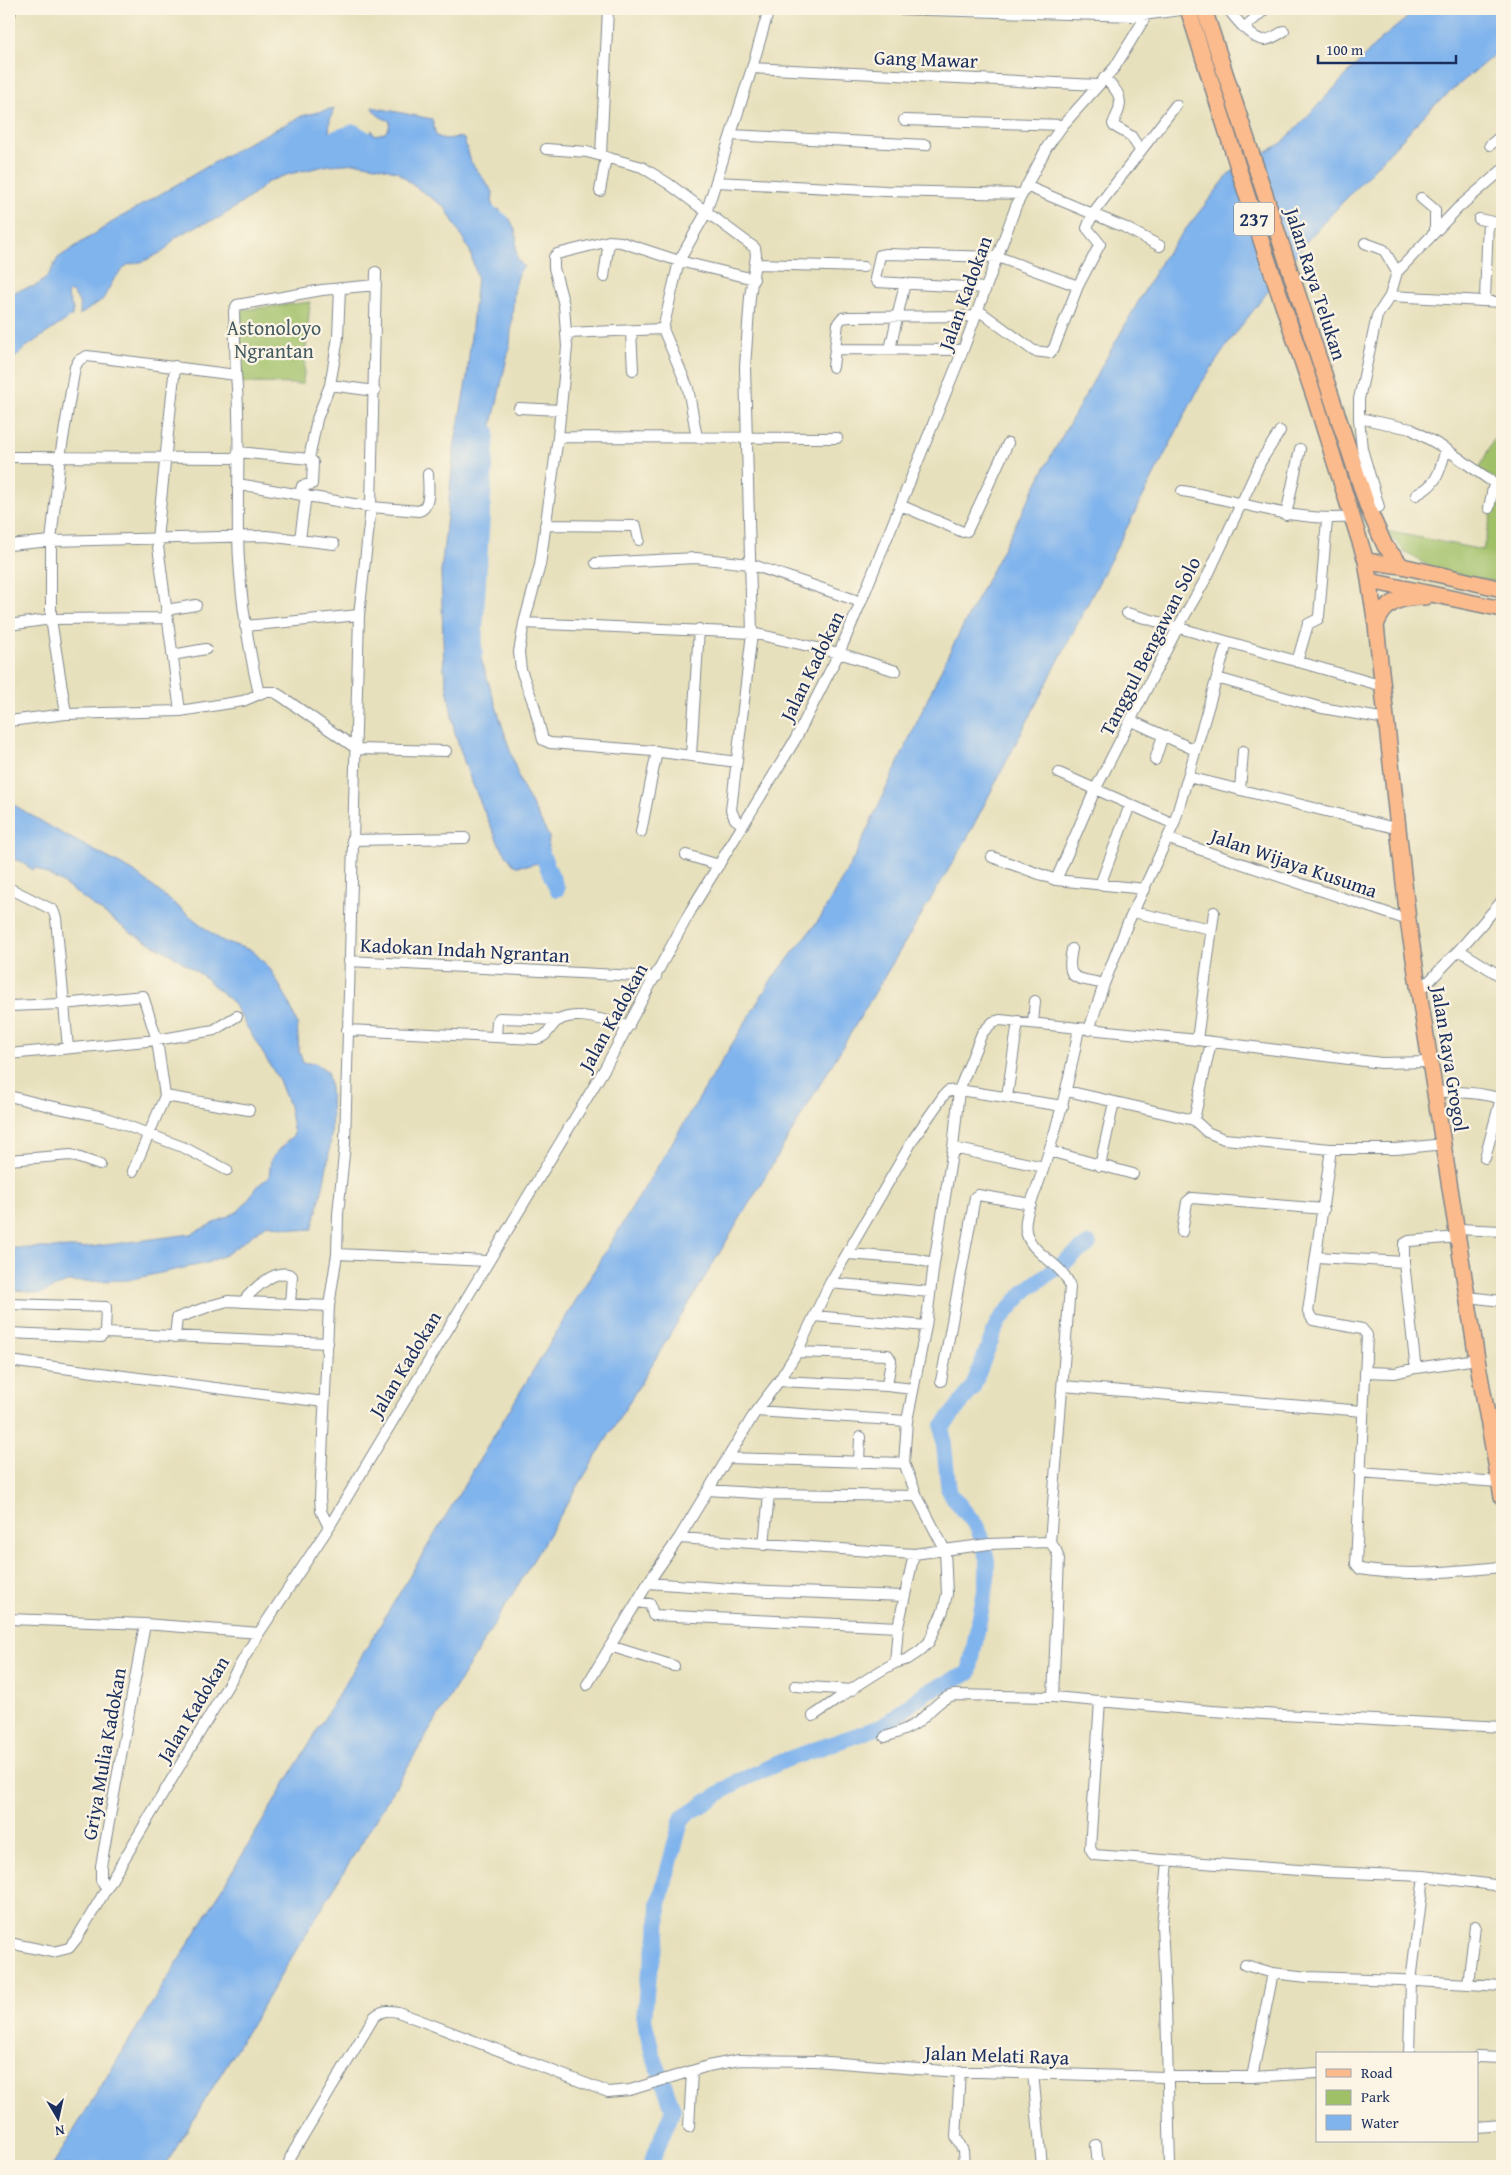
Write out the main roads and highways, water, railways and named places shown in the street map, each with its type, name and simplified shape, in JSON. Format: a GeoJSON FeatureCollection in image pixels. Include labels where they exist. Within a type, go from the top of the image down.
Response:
{"type":"FeatureCollection","features":[{"type":"Feature","properties":{"kind":"main road","name":"Jalan Raya Telukan"},"geometry":{"type":"LineString","coordinates":[[1188,9],[1262,246],[1315,399],[1353,517],[1370,580]]}},
{"type":"Feature","properties":{"kind":"main road","name":"Jalan Raya Telukan"},"geometry":{"type":"LineString","coordinates":[[1204,9],[1214,34],[1368,508],[1385,546],[1402,566]]}},
{"type":"Feature","properties":{"kind":"main road"},"geometry":{"type":"LineString","coordinates":[[1366,561],[1402,566],[1502,590]]}},
{"type":"Feature","properties":{"kind":"main road"},"geometry":{"type":"LineString","coordinates":[[1370,580],[1502,609]]}},
{"type":"Feature","properties":{"kind":"main road","name":"Jalan Raya Grogol"},"geometry":{"type":"LineString","coordinates":[[1370,580],[1408,920],[1418,992],[1459,1233],[1477,1359],[1496,1421],[1499,1482],[1502,1497]]}},
{"type":"Feature","properties":{"kind":"main road"},"geometry":{"type":"LineString","coordinates":[[1376,625],[1382,611],[1390,604],[1416,597],[1439,596]]}},
{"type":"Feature","properties":{"kind":"water"},"geometry":{"type":"Polygon","coordinates":[[[1418,9],[1502,9],[1502,48],[1430,109],[1310,237],[1232,338],[1202,382],[966,840],[702,1282],[165,2166],[52,2166],[196,1932],[531,1374],[770,982],[821,917],[856,854],[947,657],[1051,456],[1163,258],[1230,173],[1282,143],[1380,40],[1418,9]]]}},
{"type":"Feature","properties":{"kind":"water"},"geometry":{"type":"Polygon","coordinates":[[[372,107],[432,119],[436,136],[445,139],[457,137],[464,139],[471,162],[493,192],[492,203],[494,211],[499,209],[501,212],[499,226],[503,226],[506,217],[510,219],[514,227],[517,256],[524,267],[519,272],[514,291],[510,344],[479,483],[470,583],[472,618],[478,649],[520,782],[549,837],[548,850],[537,863],[530,865],[516,866],[512,863],[499,844],[484,811],[468,773],[455,734],[444,669],[441,572],[455,443],[467,377],[477,277],[470,251],[445,207],[414,186],[398,172],[358,163],[329,165],[289,174],[269,181],[249,198],[221,217],[197,226],[176,237],[164,251],[144,261],[127,265],[114,279],[103,299],[80,315],[78,301],[70,291],[67,294],[73,309],[72,316],[26,347],[9,364],[9,296],[43,281],[58,258],[111,223],[244,145],[302,116],[334,108],[330,120],[329,133],[351,135],[364,141],[371,137],[372,130],[374,135],[385,133],[389,128],[390,121],[377,114],[372,107]]]}},
{"type":"Feature","properties":{"kind":"water"},"geometry":{"type":"Polygon","coordinates":[[[9,802],[61,833],[133,871],[220,940],[253,951],[270,969],[288,1000],[297,1024],[299,1051],[303,1063],[315,1063],[327,1071],[330,1087],[332,1118],[330,1148],[312,1229],[300,1230],[267,1224],[227,1254],[207,1263],[128,1280],[67,1282],[40,1294],[17,1290],[9,1293],[9,1248],[83,1248],[191,1234],[237,1212],[247,1202],[255,1188],[269,1177],[271,1159],[294,1134],[289,1106],[279,1080],[232,1002],[202,975],[169,953],[130,932],[61,882],[36,868],[33,870],[20,861],[9,858],[9,802]]]}},
{"type":"Feature","properties":{"kind":"waterway"},"geometry":{"type":"LineString","coordinates":[[330,140],[354,132],[384,150]]}},
{"type":"Feature","properties":{"kind":"waterway"},"geometry":{"type":"LineString","coordinates":[[480,208],[501,221],[499,247]]}},
{"type":"Feature","properties":{"kind":"waterway"},"geometry":{"type":"LineString","coordinates":[[475,653],[487,431]]}},
{"type":"Feature","properties":{"kind":"waterway"},"geometry":{"type":"LineString","coordinates":[[534,836],[557,889]]}},
{"type":"Feature","properties":{"kind":"waterway"},"geometry":{"type":"LineString","coordinates":[[650,2166],[673,2109],[653,2055],[644,2020],[647,1983],[658,1936],[659,1903],[682,1818],[737,1782],[788,1759],[883,1726],[926,1692],[969,1673],[987,1580],[987,1557],[978,1528],[949,1492],[942,1427],[972,1389],[998,1322],[1026,1290],[1089,1244]]}},
{"type":"Feature","properties":{"kind":"park label","name":"Astonoloyo Ngrantan"},"geometry":{"type":"Point","coordinates":[274,340]}}]}
